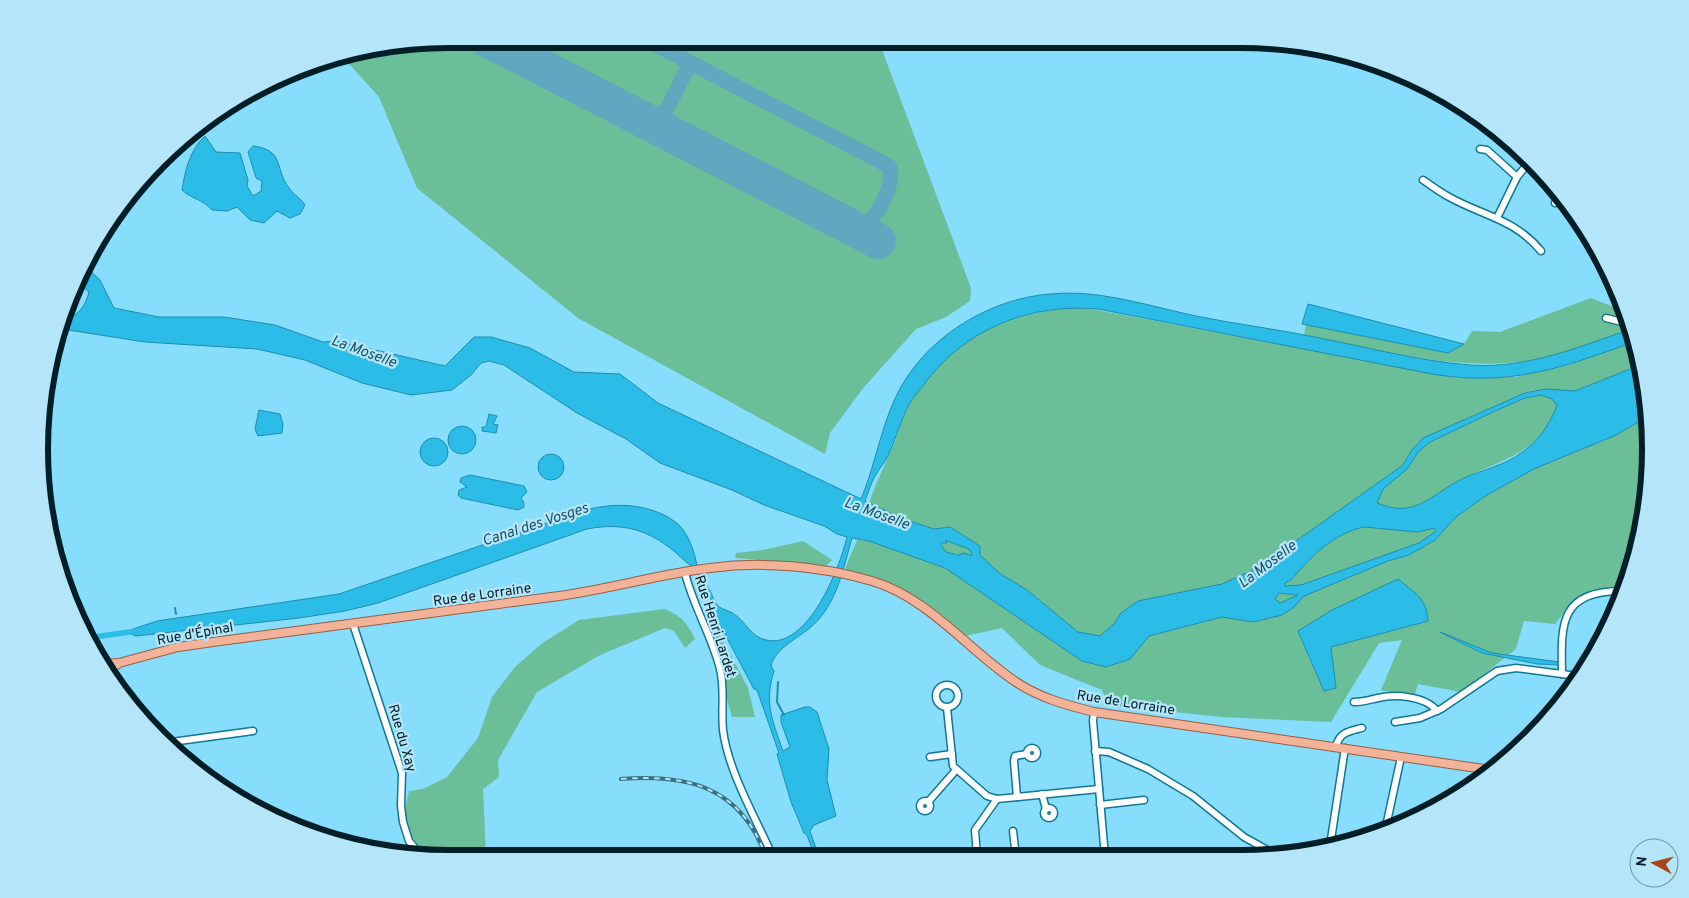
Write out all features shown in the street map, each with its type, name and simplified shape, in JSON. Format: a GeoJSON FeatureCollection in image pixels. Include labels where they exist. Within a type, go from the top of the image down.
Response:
{"type":"FeatureCollection","features":[{"type":"Feature","properties":{"kind":"main road","name":"Rue de Lorraine"},"geometry":{"type":"LineString","coordinates":[[277,633],[599,591],[704,569],[748,565],[823,571],[852,576],[891,588],[908,597],[996,668],[1035,694],[1058,703],[1094,712],[1483,769]]}},
{"type":"Feature","properties":{"kind":"main road","name":"Rue d'Épinal"},"geometry":{"type":"LineString","coordinates":[[110,664],[118,664],[178,647],[277,633]]}},
{"type":"Feature","properties":{"kind":"main road","name":"Rue d'Épinal"},"geometry":{"type":"LineString","coordinates":[[112,668],[118,664]]}},
{"type":"Feature","properties":{"kind":"street"},"geometry":{"type":"LineString","coordinates":[[1480,149],[1487,150],[1517,177]]}},
{"type":"Feature","properties":{"kind":"street"},"geometry":{"type":"LineString","coordinates":[[1497,218],[1517,177],[1525,167]]}},
{"type":"Feature","properties":{"kind":"street"},"geometry":{"type":"LineString","coordinates":[[1423,180],[1449,197],[1514,226],[1530,238],[1541,251]]}},
{"type":"Feature","properties":{"kind":"street"},"geometry":{"type":"LineString","coordinates":[[1606,318],[1621,322]]}},
{"type":"Feature","properties":{"kind":"street","name":"Rue Henri Lardet"},"geometry":{"type":"LineString","coordinates":[[687,572],[688,585],[720,668],[723,686],[723,730],[728,750],[738,778],[770,850]]}},
{"type":"Feature","properties":{"kind":"street"},"geometry":{"type":"LineString","coordinates":[[1562,674],[1561,635],[1563,623],[1572,606],[1600,594],[1615,592]]}},
{"type":"Feature","properties":{"kind":"street","name":"Rue du Xay"},"geometry":{"type":"LineString","coordinates":[[354,624],[397,751],[402,773],[401,806],[403,822],[410,841],[416,849]]}},
{"type":"Feature","properties":{"kind":"street"},"geometry":{"type":"LineString","coordinates":[[1394,722],[1420,718],[1437,711],[1497,671],[1516,668],[1572,675]]}},
{"type":"Feature","properties":{"kind":"street"},"geometry":{"type":"LineString","coordinates":[[1354,702],[1385,697],[1423,700],[1437,711]]}},
{"type":"Feature","properties":{"kind":"street"},"geometry":{"type":"LineString","coordinates":[[947,708],[952,754],[956,770],[987,796],[996,799],[1099,790]]}},
{"type":"Feature","properties":{"kind":"street"},"geometry":{"type":"LineString","coordinates":[[1094,712],[1095,751],[1104,850]]}},
{"type":"Feature","properties":{"kind":"street"},"geometry":{"type":"LineString","coordinates":[[1331,840],[1340,747],[1338,739],[1344,733],[1362,728]]}},
{"type":"Feature","properties":{"kind":"street"},"geometry":{"type":"LineString","coordinates":[[174,742],[253,731]]}},
{"type":"Feature","properties":{"kind":"street"},"geometry":{"type":"LineString","coordinates":[[1095,751],[1109,752],[1148,769],[1193,796],[1244,837],[1267,850]]}},
{"type":"Feature","properties":{"kind":"street"},"geometry":{"type":"LineString","coordinates":[[930,757],[952,754]]}},
{"type":"Feature","properties":{"kind":"street"},"geometry":{"type":"LineString","coordinates":[[1016,797],[1015,756],[1027,754]]}},
{"type":"Feature","properties":{"kind":"street"},"geometry":{"type":"LineString","coordinates":[[1386,823],[1401,757]]}},
{"type":"Feature","properties":{"kind":"street"},"geometry":{"type":"LineString","coordinates":[[928,802],[956,770]]}},
{"type":"Feature","properties":{"kind":"street"},"geometry":{"type":"LineString","coordinates":[[1042,794],[1046,809]]}},
{"type":"Feature","properties":{"kind":"street"},"geometry":{"type":"LineString","coordinates":[[976,850],[975,830],[996,799]]}},
{"type":"Feature","properties":{"kind":"street"},"geometry":{"type":"LineString","coordinates":[[1100,805],[1144,800]]}},
{"type":"Feature","properties":{"kind":"street"},"geometry":{"type":"LineString","coordinates":[[1014,831],[1016,850]]}},
{"type":"Feature","properties":{"kind":"green space"},"geometry":{"type":"Polygon","coordinates":[[[423,48],[881,48],[971,288],[970,301],[946,317],[916,329],[864,387],[830,433],[825,454],[578,318],[417,188],[379,97],[346,61],[371,55],[423,48]]]}},
{"type":"Feature","properties":{"kind":"green space"},"geometry":{"type":"Polygon","coordinates":[[[1591,298],[1616,308],[1624,332],[1586,346],[1541,359],[1481,364],[1422,358],[1304,335],[1306,325],[1448,353],[1464,344],[1472,331],[1500,332],[1591,298]]]}},
{"type":"Feature","properties":{"kind":"green space"},"geometry":{"type":"Polygon","coordinates":[[[1081,307],[1458,378],[1515,377],[1565,366],[1628,344],[1633,368],[1575,391],[1545,389],[1525,393],[1423,438],[1412,450],[1403,465],[1258,568],[1222,584],[1138,601],[1121,613],[1114,624],[1100,636],[1078,632],[1027,590],[999,573],[980,555],[980,546],[950,527],[934,529],[903,519],[869,503],[907,408],[924,381],[942,362],[961,345],[982,332],[1005,322],[1054,310],[1081,307]]]}},
{"type":"Feature","properties":{"kind":"green space"},"geometry":{"type":"Polygon","coordinates":[[[1541,395],[1552,399],[1558,405],[1551,421],[1542,434],[1520,452],[1464,478],[1413,507],[1403,509],[1377,503],[1383,489],[1407,469],[1418,452],[1430,442],[1525,398],[1541,395]]]}},
{"type":"Feature","properties":{"kind":"green space"},"geometry":{"type":"Polygon","coordinates":[[[1641,421],[1642,449],[1638,501],[1628,553],[1616,588],[1611,588],[1572,602],[1555,624],[1524,621],[1516,649],[1461,692],[1418,684],[1414,697],[1381,690],[1402,640],[1379,643],[1331,722],[1221,717],[1109,705],[1102,690],[1040,665],[1002,628],[965,636],[937,611],[896,586],[845,569],[857,540],[869,541],[945,568],[1082,661],[1106,667],[1130,659],[1149,636],[1222,617],[1253,622],[1294,607],[1304,596],[1388,561],[1409,555],[1435,540],[1456,517],[1487,495],[1534,469],[1616,435],[1641,421]],[[1398,580],[1332,610],[1298,631],[1324,691],[1336,687],[1330,647],[1428,621],[1398,580]]]}},
{"type":"Feature","properties":{"kind":"green space"},"geometry":{"type":"Polygon","coordinates":[[[1364,527],[1418,532],[1434,528],[1436,531],[1419,543],[1301,585],[1284,586],[1306,563],[1332,541],[1352,530],[1364,527]]]}},
{"type":"Feature","properties":{"kind":"green space"},"geometry":{"type":"Polygon","coordinates":[[[945,539],[969,549],[972,554],[971,556],[946,552],[941,546],[945,539]]]}},
{"type":"Feature","properties":{"kind":"green space"},"geometry":{"type":"Polygon","coordinates":[[[803,541],[832,560],[826,566],[735,558],[736,553],[763,550],[803,541]]]}},
{"type":"Feature","properties":{"kind":"green space"},"geometry":{"type":"Polygon","coordinates":[[[1279,593],[1298,595],[1280,603],[1275,599],[1279,593]]]}},
{"type":"Feature","properties":{"kind":"green space"},"geometry":{"type":"Polygon","coordinates":[[[664,609],[679,617],[686,624],[695,639],[685,648],[674,631],[665,628],[600,655],[537,692],[498,760],[499,777],[483,789],[486,850],[421,850],[410,834],[404,814],[409,791],[423,789],[447,777],[478,738],[492,697],[515,667],[541,644],[579,620],[664,609]]]}},
{"type":"Feature","properties":{"kind":"green space"},"geometry":{"type":"Polygon","coordinates":[[[712,620],[748,688],[755,717],[732,717],[707,625],[712,620]]]}},
{"type":"Feature","properties":{"kind":"water"},"geometry":{"type":"Polygon","coordinates":[[[205,136],[216,152],[240,153],[248,180],[247,186],[253,196],[261,191],[262,181],[256,178],[248,152],[253,146],[270,151],[277,161],[284,181],[305,205],[300,214],[290,218],[277,211],[264,223],[250,220],[237,207],[227,211],[212,210],[182,190],[192,154],[205,136]]]}},
{"type":"Feature","properties":{"kind":"water","name":"La Moselle"},"geometry":{"type":"Polygon","coordinates":[[[89,270],[100,280],[114,308],[159,317],[224,317],[275,325],[323,342],[336,341],[445,366],[474,337],[491,337],[530,348],[574,372],[620,374],[658,403],[861,499],[894,400],[912,370],[939,341],[955,329],[991,309],[1030,297],[1068,293],[1105,296],[1226,322],[1300,334],[1412,357],[1470,365],[1512,364],[1532,360],[1624,331],[1628,344],[1583,360],[1535,373],[1487,378],[1432,374],[1098,309],[1048,310],[1002,323],[980,334],[960,347],[941,364],[911,401],[903,416],[889,454],[874,479],[865,501],[903,519],[934,529],[950,527],[980,546],[980,555],[999,573],[1027,590],[1078,632],[1100,636],[1114,624],[1121,613],[1138,601],[1222,584],[1258,568],[1403,465],[1412,450],[1423,438],[1525,393],[1545,389],[1575,391],[1633,368],[1641,421],[1616,435],[1534,469],[1487,495],[1456,517],[1435,540],[1409,555],[1388,561],[1304,596],[1294,607],[1282,615],[1253,622],[1222,617],[1149,636],[1130,659],[1106,667],[1082,661],[945,568],[869,541],[852,538],[842,574],[828,607],[812,626],[777,654],[771,666],[774,671],[770,692],[771,711],[783,751],[790,747],[781,722],[781,715],[805,707],[810,707],[817,712],[829,749],[827,780],[836,816],[814,825],[810,831],[817,850],[812,850],[791,802],[777,754],[779,753],[757,690],[754,689],[713,612],[716,610],[703,583],[692,566],[664,543],[629,528],[602,527],[587,529],[378,603],[345,611],[136,636],[131,634],[130,630],[157,621],[339,594],[579,512],[615,505],[652,510],[679,525],[690,542],[698,569],[717,605],[734,614],[756,636],[766,640],[781,640],[795,632],[808,620],[820,604],[837,567],[847,537],[837,534],[824,526],[764,505],[732,490],[660,463],[626,439],[577,413],[504,365],[489,361],[481,363],[471,375],[452,390],[411,395],[362,383],[305,360],[257,349],[145,342],[66,330],[70,319],[82,308],[89,292],[82,286],[89,270]],[[1541,395],[1525,398],[1430,442],[1418,452],[1407,469],[1383,489],[1377,503],[1391,507],[1413,507],[1464,478],[1515,457],[1527,449],[1543,432],[1557,405],[1552,399],[1541,395]],[[1364,527],[1352,530],[1332,541],[1306,563],[1291,580],[1285,583],[1285,586],[1301,585],[1419,543],[1436,531],[1434,528],[1418,532],[1364,527]],[[945,540],[947,543],[941,543],[941,545],[946,552],[958,555],[965,553],[971,556],[972,554],[969,549],[945,540]],[[1279,593],[1275,599],[1280,603],[1298,595],[1279,593]]]}},
{"type":"Feature","properties":{"kind":"water"},"geometry":{"type":"Polygon","coordinates":[[[1308,304],[1464,344],[1448,353],[1302,324],[1308,304]]]}},
{"type":"Feature","properties":{"kind":"water"},"geometry":{"type":"Polygon","coordinates":[[[259,410],[280,414],[283,424],[282,433],[258,436],[255,429],[259,410]]]}},
{"type":"Feature","properties":{"kind":"water"},"geometry":{"type":"Polygon","coordinates":[[[489,414],[497,416],[493,424],[498,425],[496,433],[482,431],[482,427],[486,427],[489,414]]]}},
{"type":"Feature","properties":{"kind":"water"},"geometry":{"type":"Polygon","coordinates":[[[462,426],[472,430],[476,440],[472,450],[462,454],[452,450],[448,440],[452,430],[462,426]]]}},
{"type":"Feature","properties":{"kind":"water"},"geometry":{"type":"Polygon","coordinates":[[[434,438],[444,442],[448,452],[444,462],[434,466],[424,462],[420,452],[424,442],[434,438]]]}},
{"type":"Feature","properties":{"kind":"water"},"geometry":{"type":"Polygon","coordinates":[[[551,454],[560,458],[564,467],[560,476],[551,480],[542,476],[538,467],[542,458],[551,454]]]}},
{"type":"Feature","properties":{"kind":"water"},"geometry":{"type":"Polygon","coordinates":[[[470,475],[524,486],[527,492],[521,498],[524,507],[518,510],[461,498],[458,495],[459,490],[467,487],[460,482],[461,478],[470,475]]]}},
{"type":"Feature","properties":{"kind":"water"},"geometry":{"type":"Polygon","coordinates":[[[1398,579],[1422,601],[1428,621],[1331,647],[1336,688],[1324,691],[1298,631],[1332,610],[1398,579]]]}},
{"type":"Feature","properties":{"kind":"water"},"geometry":{"type":"Polygon","coordinates":[[[1440,632],[1492,653],[1559,662],[1559,665],[1537,664],[1482,653],[1440,632]]]}},
{"type":"Feature","properties":{"kind":"waterway"},"geometry":{"type":"LineString","coordinates":[[175,608],[176,614]]}},
{"type":"Feature","properties":{"kind":"waterway","name":"Canal des Vosges"},"geometry":{"type":"LineString","coordinates":[[94,637],[137,631]]}},
{"type":"Feature","properties":{"kind":"waterway"},"geometry":{"type":"LineString","coordinates":[[778,682],[777,702],[784,715]]}},
{"type":"Feature","properties":{"kind":"taxiway"},"geometry":{"type":"LineString","coordinates":[[662,48],[889,166],[891,178],[879,209],[868,222],[854,228]]}},
{"type":"Feature","properties":{"kind":"taxiway"},"geometry":{"type":"LineString","coordinates":[[658,127],[690,63]]}},
{"type":"Feature","properties":{"kind":"runway"},"geometry":{"type":"LineString","coordinates":[[504,48],[878,241]]}},
{"type":"Feature","properties":{"kind":"railway"},"geometry":{"type":"LineString","coordinates":[[621,779],[669,779],[690,783],[710,790],[727,800],[742,815],[755,833],[763,850]]}}]}
